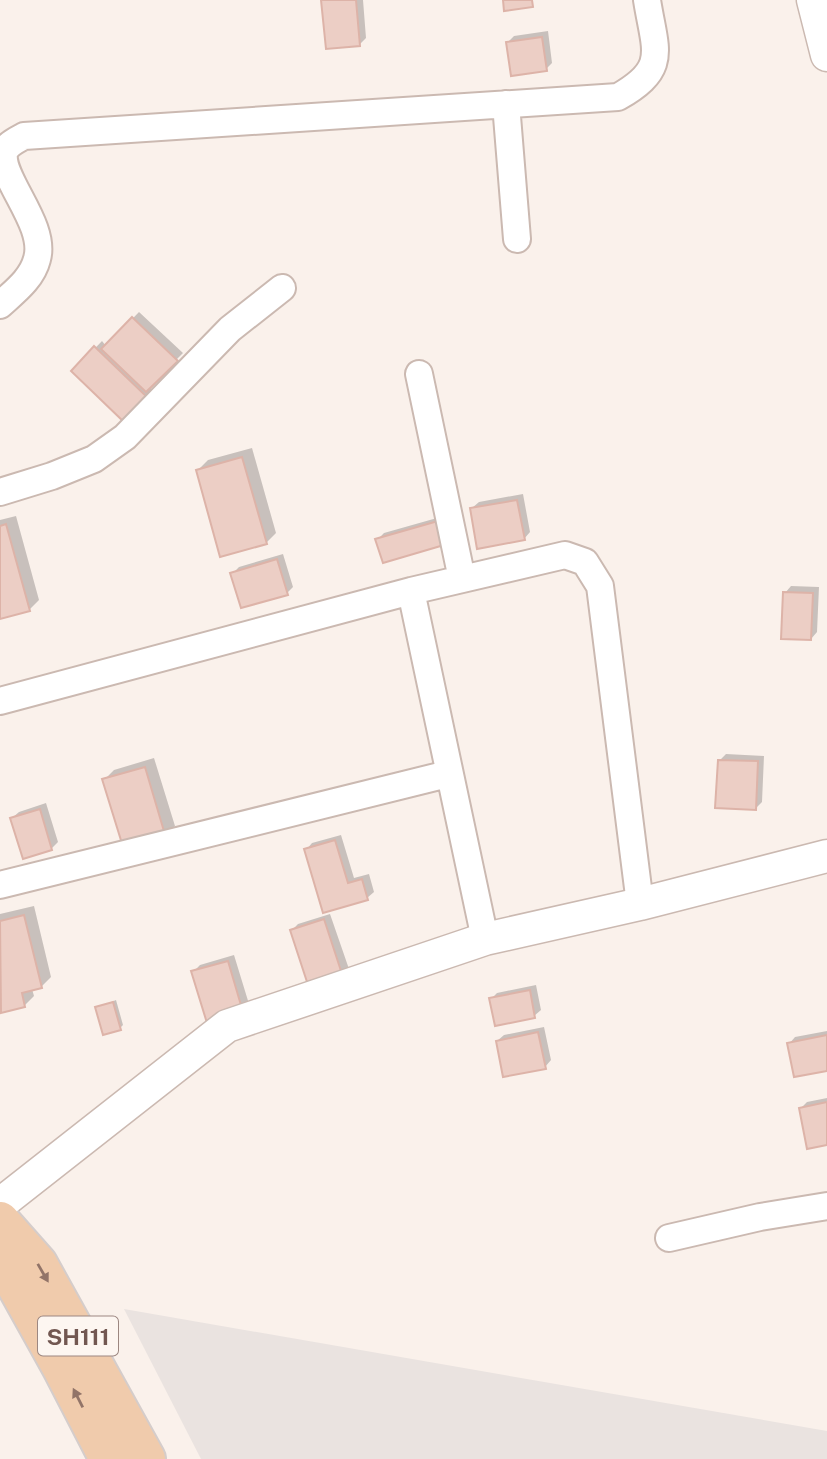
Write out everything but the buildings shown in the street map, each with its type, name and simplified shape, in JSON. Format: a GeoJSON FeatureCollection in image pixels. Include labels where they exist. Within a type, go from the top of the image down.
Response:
{"type":"FeatureCollection","features":[{"type":"Feature","properties":{"kind":"main road","name":"SH111"},"geometry":{"type":"LineString","coordinates":[[2,1202],[146,1459]]}},
{"type":"Feature","properties":{"kind":"main road","name":"SH111"},"geometry":{"type":"LineString","coordinates":[[0,1262],[12,1278],[62,1368],[108,1459]]}},
{"type":"Feature","properties":{"kind":"street"},"geometry":{"type":"LineString","coordinates":[[0,305],[27,279],[37,260],[38,245],[33,226],[4,166],[4,152],[13,141],[24,136],[618,97],[639,85],[652,71],[655,54],[647,0]]}},
{"type":"Feature","properties":{"kind":"street"},"geometry":{"type":"LineString","coordinates":[[813,0],[827,55]]}},
{"type":"Feature","properties":{"kind":"street"},"geometry":{"type":"LineString","coordinates":[[506,104],[517,239]]}},
{"type":"Feature","properties":{"kind":"street"},"geometry":{"type":"LineString","coordinates":[[0,492],[52,476],[94,459],[125,437],[230,329],[282,288]]}},
{"type":"Feature","properties":{"kind":"street"},"geometry":{"type":"LineString","coordinates":[[419,374],[462,579]]}},
{"type":"Feature","properties":{"kind":"street"},"geometry":{"type":"LineString","coordinates":[[0,701],[411,592],[565,555],[585,562],[600,586],[640,904]]}},
{"type":"Feature","properties":{"kind":"street"},"geometry":{"type":"LineString","coordinates":[[411,592],[485,939]]}},
{"type":"Feature","properties":{"kind":"street"},"geometry":{"type":"LineString","coordinates":[[0,885],[448,774]]}},
{"type":"Feature","properties":{"kind":"street"},"geometry":{"type":"LineString","coordinates":[[2,1202],[227,1026],[485,939],[640,904],[827,856]]}},
{"type":"Feature","properties":{"kind":"street"},"geometry":{"type":"LineString","coordinates":[[669,1238],[761,1217],[827,1206]]}},
{"type":"Feature","properties":{"kind":"shaded area"},"geometry":{"type":"Polygon","coordinates":[[[124,1309],[827,1431],[827,1459],[201,1459],[124,1309]]]}}]}
